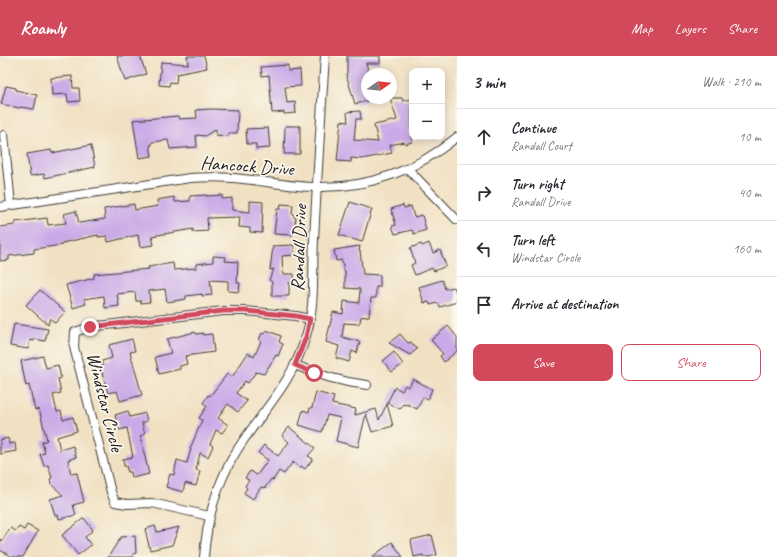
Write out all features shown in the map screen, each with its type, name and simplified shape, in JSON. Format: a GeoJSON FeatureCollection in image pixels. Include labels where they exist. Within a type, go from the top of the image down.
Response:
{"type":"FeatureCollection","features":[{"type":"Feature","properties":{"kind":"street","name":"Randall Drive"},"geometry":{"type":"LineString","coordinates":[[204,557],[205,538],[209,516],[221,479],[242,442],[284,386],[295,365],[306,337],[314,298],[314,249],[325,56]]}},
{"type":"Feature","properties":{"kind":"street"},"geometry":{"type":"LineString","coordinates":[[4,135],[11,205]]}},
{"type":"Feature","properties":{"kind":"street","name":"Hancock Drive"},"geometry":{"type":"LineString","coordinates":[[0,207],[190,178],[233,178],[317,187],[359,184],[380,179],[408,169],[444,148],[457,137]]}},
{"type":"Feature","properties":{"kind":"street"},"geometry":{"type":"LineString","coordinates":[[408,169],[457,220]]}},
{"type":"Feature","properties":{"kind":"street","name":"Windstar Circle"},"geometry":{"type":"LineString","coordinates":[[209,516],[152,503],[127,504],[115,502],[111,492],[74,347],[74,332],[90,327],[223,311],[246,311],[296,316],[310,319]]}},
{"type":"Feature","properties":{"kind":"street"},"geometry":{"type":"LineString","coordinates":[[295,365],[334,380],[367,385]]}},
{"type":"Feature","properties":{"kind":"building"},"geometry":{"type":"Polygon","coordinates":[[[117,56],[140,56],[146,74],[125,81],[117,56]]]}},
{"type":"Feature","properties":{"kind":"building"},"geometry":{"type":"Polygon","coordinates":[[[187,56],[204,56],[207,68],[177,74],[176,83],[170,82],[169,86],[159,85],[161,62],[188,64],[187,56]]]}},
{"type":"Feature","properties":{"kind":"building"},"geometry":{"type":"Polygon","coordinates":[[[347,56],[380,56],[380,63],[366,63],[367,68],[361,68],[361,102],[355,104],[346,74],[347,56]]]}},
{"type":"Feature","properties":{"kind":"building"},"geometry":{"type":"Polygon","coordinates":[[[288,65],[288,71],[300,70],[301,86],[285,87],[287,103],[295,102],[296,113],[272,113],[269,75],[262,76],[261,67],[288,65]]]}},
{"type":"Feature","properties":{"kind":"building"},"geometry":{"type":"Polygon","coordinates":[[[72,76],[73,88],[79,88],[80,101],[68,102],[67,94],[52,95],[51,78],[72,76]]]}},
{"type":"Feature","properties":{"kind":"building"},"geometry":{"type":"Polygon","coordinates":[[[6,86],[37,95],[34,109],[19,108],[1,104],[6,86]]]}},
{"type":"Feature","properties":{"kind":"building"},"geometry":{"type":"Polygon","coordinates":[[[397,98],[402,98],[403,101],[409,100],[409,140],[412,140],[412,142],[390,145],[392,153],[362,159],[351,158],[351,162],[337,161],[341,121],[348,122],[347,112],[360,111],[361,119],[356,119],[354,140],[378,142],[374,125],[397,120],[392,104],[397,104],[397,98]]]}},
{"type":"Feature","properties":{"kind":"building"},"geometry":{"type":"Polygon","coordinates":[[[196,110],[238,110],[237,133],[229,133],[228,136],[216,135],[216,129],[205,136],[196,135],[197,147],[170,149],[168,140],[152,142],[152,145],[150,145],[152,156],[139,158],[133,120],[178,116],[179,119],[197,118],[196,110]]]}},
{"type":"Feature","properties":{"kind":"building"},"geometry":{"type":"Polygon","coordinates":[[[285,126],[300,126],[300,154],[284,154],[285,126]]]}},
{"type":"Feature","properties":{"kind":"building"},"geometry":{"type":"Polygon","coordinates":[[[268,128],[270,148],[256,149],[256,144],[247,144],[246,129],[268,128]]]}},
{"type":"Feature","properties":{"kind":"building"},"geometry":{"type":"Polygon","coordinates":[[[91,145],[95,167],[45,178],[44,174],[30,176],[27,154],[51,150],[52,153],[91,145]]]}},
{"type":"Feature","properties":{"kind":"building"},"geometry":{"type":"Polygon","coordinates":[[[222,195],[222,199],[232,198],[232,210],[250,212],[250,201],[263,202],[262,233],[250,232],[250,228],[239,227],[240,217],[207,218],[208,231],[193,232],[193,229],[152,236],[154,245],[140,247],[138,235],[108,242],[107,236],[98,237],[98,235],[62,243],[62,245],[34,249],[34,253],[9,256],[9,260],[0,261],[0,227],[15,225],[15,222],[47,218],[48,225],[66,223],[64,214],[76,211],[79,223],[105,219],[104,209],[134,204],[135,210],[158,206],[157,200],[174,197],[175,202],[190,201],[190,196],[222,195]]]}},
{"type":"Feature","properties":{"kind":"building"},"geometry":{"type":"Polygon","coordinates":[[[350,202],[372,209],[362,242],[339,235],[350,202]]]}},
{"type":"Feature","properties":{"kind":"building"},"geometry":{"type":"Polygon","coordinates":[[[281,204],[293,205],[292,214],[294,214],[294,217],[296,218],[293,235],[274,234],[277,209],[280,209],[281,204]]]}},
{"type":"Feature","properties":{"kind":"building"},"geometry":{"type":"Polygon","coordinates":[[[403,205],[404,208],[411,206],[414,217],[422,215],[426,230],[414,234],[412,230],[395,234],[392,226],[396,225],[391,209],[403,205]]]}},
{"type":"Feature","properties":{"kind":"building"},"geometry":{"type":"Polygon","coordinates":[[[429,243],[433,253],[440,250],[446,266],[434,271],[432,268],[415,275],[411,265],[415,263],[410,248],[429,243]]]}},
{"type":"Feature","properties":{"kind":"building"},"geometry":{"type":"Polygon","coordinates":[[[294,245],[294,255],[282,256],[283,274],[294,274],[294,283],[289,283],[289,296],[272,296],[272,282],[269,280],[274,269],[270,270],[273,246],[294,245]]]}},
{"type":"Feature","properties":{"kind":"building"},"geometry":{"type":"Polygon","coordinates":[[[360,246],[359,251],[363,274],[380,275],[380,287],[376,287],[376,298],[371,298],[369,316],[361,317],[358,324],[344,323],[342,337],[360,342],[357,353],[352,351],[349,362],[336,358],[339,346],[326,342],[333,312],[343,314],[344,301],[359,303],[360,289],[345,288],[345,271],[342,260],[336,261],[334,250],[360,246]]]}},
{"type":"Feature","properties":{"kind":"building"},"geometry":{"type":"Polygon","coordinates":[[[213,256],[226,257],[225,261],[238,262],[237,283],[240,283],[239,292],[228,291],[228,281],[210,280],[212,295],[202,296],[202,294],[186,296],[186,299],[167,302],[165,289],[149,291],[150,302],[141,303],[141,301],[136,301],[135,292],[117,294],[119,306],[105,308],[104,296],[84,299],[86,304],[73,308],[66,285],[94,278],[94,274],[149,269],[148,267],[173,263],[174,270],[196,268],[196,264],[213,262],[213,256]]]}},
{"type":"Feature","properties":{"kind":"building"},"geometry":{"type":"Polygon","coordinates":[[[442,280],[445,289],[454,287],[457,295],[457,302],[440,307],[438,303],[430,305],[429,302],[424,303],[419,287],[442,280]]]}},
{"type":"Feature","properties":{"kind":"building"},"geometry":{"type":"Polygon","coordinates":[[[40,290],[65,312],[55,323],[50,318],[48,325],[26,305],[40,290]]]}},
{"type":"Feature","properties":{"kind":"building"},"geometry":{"type":"Polygon","coordinates":[[[14,324],[48,329],[45,341],[34,339],[34,341],[30,340],[28,349],[10,346],[14,324]]]}},
{"type":"Feature","properties":{"kind":"building"},"geometry":{"type":"Polygon","coordinates":[[[448,326],[457,337],[457,351],[444,362],[440,356],[443,354],[431,340],[448,326]]]}},
{"type":"Feature","properties":{"kind":"building"},"geometry":{"type":"Polygon","coordinates":[[[266,330],[281,336],[279,342],[283,344],[278,356],[276,355],[264,374],[256,372],[248,383],[245,381],[236,393],[247,401],[238,412],[228,404],[218,418],[228,425],[222,433],[216,430],[210,444],[213,446],[208,457],[200,453],[196,470],[200,471],[196,486],[185,483],[183,492],[166,487],[170,474],[174,475],[177,460],[187,463],[190,449],[202,420],[199,418],[207,406],[203,403],[208,395],[210,396],[228,373],[232,377],[248,353],[254,357],[261,341],[259,340],[262,333],[264,334],[266,330]]]}},
{"type":"Feature","properties":{"kind":"building"},"geometry":{"type":"Polygon","coordinates":[[[195,332],[196,334],[203,333],[203,335],[212,334],[214,352],[185,356],[187,364],[180,366],[180,369],[159,374],[155,357],[171,353],[167,339],[195,332]]]}},
{"type":"Feature","properties":{"kind":"building"},"geometry":{"type":"Polygon","coordinates":[[[400,334],[408,343],[411,342],[417,349],[410,355],[389,343],[400,334]]]}},
{"type":"Feature","properties":{"kind":"building"},"geometry":{"type":"Polygon","coordinates":[[[132,339],[135,351],[130,352],[142,395],[120,401],[117,391],[108,393],[100,366],[102,366],[102,361],[112,358],[109,345],[132,339]]]}},
{"type":"Feature","properties":{"kind":"building"},"geometry":{"type":"Polygon","coordinates":[[[394,352],[403,364],[392,372],[383,361],[394,352]]]}},
{"type":"Feature","properties":{"kind":"building"},"geometry":{"type":"Polygon","coordinates":[[[43,356],[46,368],[58,365],[61,378],[58,379],[61,393],[53,395],[57,412],[61,411],[63,420],[73,417],[77,431],[57,437],[60,450],[73,446],[76,457],[68,460],[71,474],[77,473],[84,502],[73,505],[76,515],[59,519],[58,515],[55,515],[50,499],[63,495],[51,484],[50,479],[52,478],[48,465],[44,466],[40,454],[45,453],[42,442],[47,440],[39,409],[35,410],[29,385],[26,386],[21,361],[43,356]]]}},
{"type":"Feature","properties":{"kind":"building"},"geometry":{"type":"Polygon","coordinates":[[[413,379],[432,389],[428,399],[423,397],[417,409],[407,404],[403,404],[400,409],[387,403],[395,387],[402,391],[405,385],[409,387],[413,379]]]}},
{"type":"Feature","properties":{"kind":"building"},"geometry":{"type":"Polygon","coordinates":[[[316,392],[334,397],[332,404],[356,409],[355,415],[376,409],[379,420],[387,404],[393,426],[372,432],[366,414],[358,447],[336,441],[341,418],[327,415],[322,432],[299,425],[303,410],[309,412],[310,408],[312,408],[316,392]]]}},
{"type":"Feature","properties":{"kind":"building"},"geometry":{"type":"Polygon","coordinates":[[[128,411],[130,417],[145,413],[147,421],[142,423],[145,434],[140,436],[149,474],[132,478],[131,472],[128,472],[126,466],[124,466],[123,459],[133,457],[127,428],[119,430],[115,415],[128,411]]]}},
{"type":"Feature","properties":{"kind":"building"},"geometry":{"type":"Polygon","coordinates":[[[289,427],[315,448],[308,456],[313,459],[305,469],[301,466],[300,468],[293,462],[284,474],[279,471],[265,488],[261,487],[253,499],[244,493],[247,488],[245,486],[249,480],[245,478],[250,471],[257,475],[268,460],[258,453],[264,445],[278,456],[289,442],[282,436],[289,427]]]}},
{"type":"Feature","properties":{"kind":"building"},"geometry":{"type":"Polygon","coordinates":[[[8,438],[9,444],[15,443],[16,451],[0,454],[0,440],[8,438]]]}},
{"type":"Feature","properties":{"kind":"building"},"geometry":{"type":"Polygon","coordinates":[[[84,518],[93,530],[85,537],[91,545],[78,555],[62,535],[84,518]]]}},
{"type":"Feature","properties":{"kind":"building"},"geometry":{"type":"Polygon","coordinates":[[[27,525],[38,531],[23,557],[12,557],[0,550],[0,539],[2,541],[10,528],[16,531],[19,527],[24,530],[27,525]]]}},
{"type":"Feature","properties":{"kind":"building"},"geometry":{"type":"Polygon","coordinates":[[[155,526],[157,532],[179,527],[172,545],[150,550],[145,529],[155,526]]]}},
{"type":"Feature","properties":{"kind":"building"},"geometry":{"type":"Polygon","coordinates":[[[432,535],[437,555],[423,557],[423,555],[414,557],[411,540],[432,535]]]}},
{"type":"Feature","properties":{"kind":"building"},"geometry":{"type":"Polygon","coordinates":[[[135,536],[136,553],[133,554],[133,557],[108,557],[121,537],[135,536]]]}},
{"type":"Feature","properties":{"kind":"building"},"geometry":{"type":"Polygon","coordinates":[[[392,542],[403,557],[372,557],[392,542]]]}},
{"type":"Feature","properties":{"kind":"route"},"geometry":{"type":"LineString","coordinates":[[90,327],[223,311],[246,311],[297,316],[310,319],[306,337],[295,365],[314,373]]}}]}
